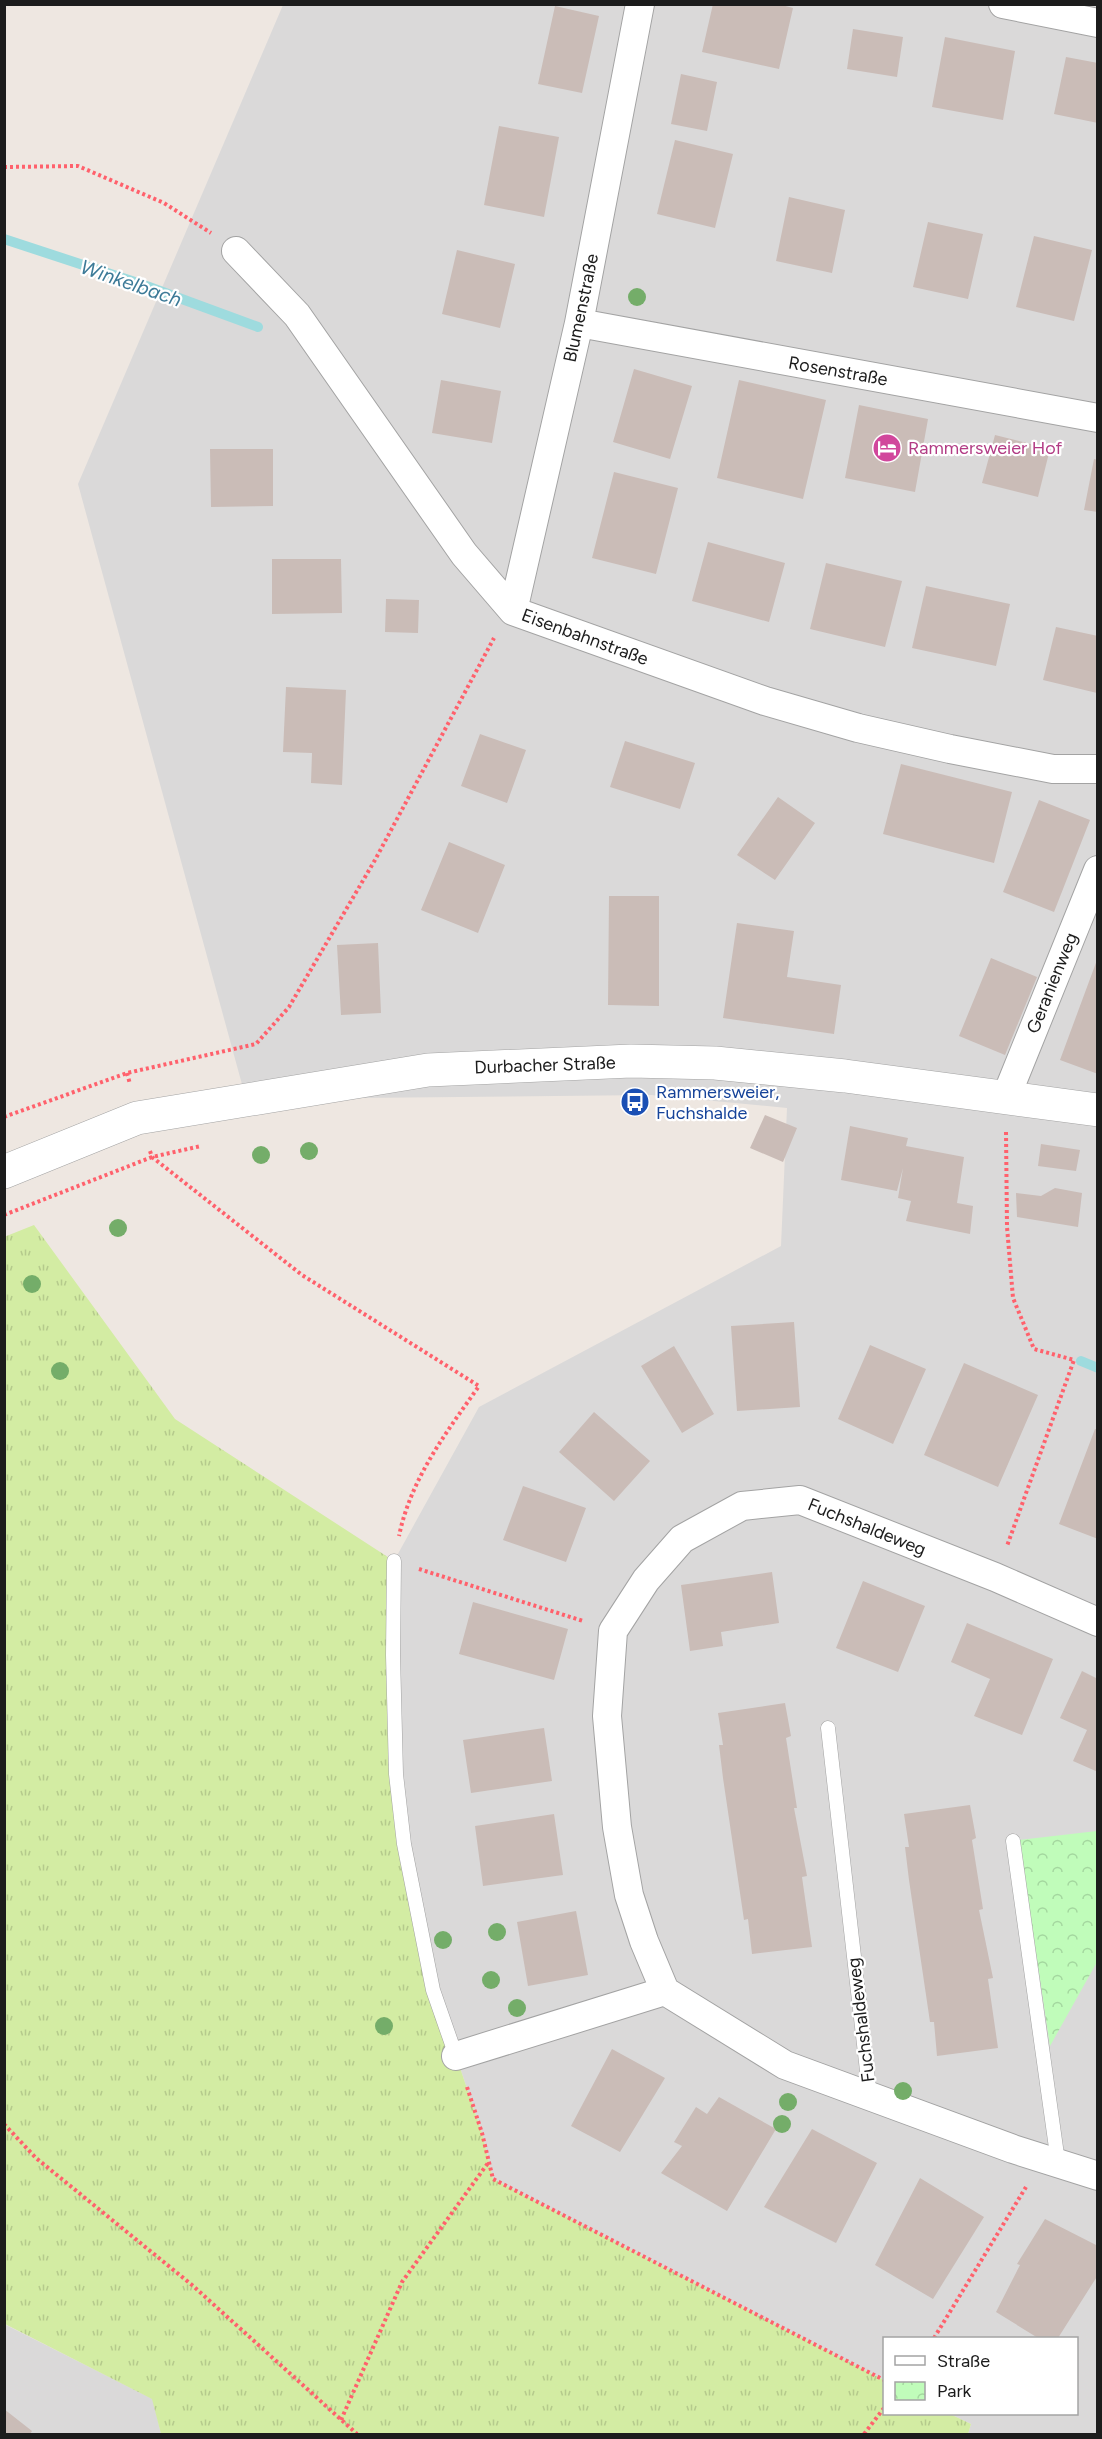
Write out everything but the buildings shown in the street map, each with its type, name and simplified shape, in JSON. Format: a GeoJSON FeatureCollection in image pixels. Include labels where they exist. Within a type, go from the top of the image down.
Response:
{"type":"FeatureCollection","features":[{"type":"Feature","properties":{"kind":"street","name":"Blumenstraße"},"geometry":{"type":"LineString","coordinates":[[513,611],[579,323],[640,4]]}},
{"type":"Feature","properties":{"kind":"street"},"geometry":{"type":"LineString","coordinates":[[1003,4],[1098,23]]}},
{"type":"Feature","properties":{"kind":"street","name":"Eisenbahnstraße"},"geometry":{"type":"LineString","coordinates":[[236,251],[297,315],[464,554],[513,611],[765,701],[858,728],[1053,769],[1098,769]]}},
{"type":"Feature","properties":{"kind":"street","name":"Rosenstraße"},"geometry":{"type":"LineString","coordinates":[[579,323],[1098,418]]}},
{"type":"Feature","properties":{"kind":"street","name":"Geranienweg"},"geometry":{"type":"LineString","coordinates":[[1006,1097],[1098,870]]}},
{"type":"Feature","properties":{"kind":"street","name":"Durbacher Straße"},"geometry":{"type":"LineString","coordinates":[[4,1172],[137,1118],[428,1070],[631,1061],[715,1063],[1098,1110]]}},
{"type":"Feature","properties":{"kind":"street","name":"Fuchshaldeweg"},"geometry":{"type":"LineString","coordinates":[[613,1630],[646,1580],[682,1539],[742,1506],[800,1500],[1098,1622]]}},
{"type":"Feature","properties":{"kind":"street"},"geometry":{"type":"LineString","coordinates":[[456,2056],[665,1991],[644,1941],[629,1895],[617,1827],[608,1716],[613,1630]]}},
{"type":"Feature","properties":{"kind":"street","name":"Fuchshaldeweg"},"geometry":{"type":"LineString","coordinates":[[665,1991],[785,2065],[1098,2176]]}},
{"type":"Feature","properties":{"kind":"lane"},"geometry":{"type":"LineString","coordinates":[[394,1561],[393,1655],[396,1774],[404,1844],[433,1990],[456,2056]]}},
{"type":"Feature","properties":{"kind":"lane","name":"Fuchshaldeweg"},"geometry":{"type":"LineString","coordinates":[[828,1728],[870,2097]]}},
{"type":"Feature","properties":{"kind":"lane"},"geometry":{"type":"LineString","coordinates":[[1013,1841],[1051,2160]]}},
{"type":"Feature","properties":{"kind":"path"},"geometry":{"type":"LineString","coordinates":[[4,167],[78,165],[164,203],[236,251]]}},
{"type":"Feature","properties":{"kind":"path"},"geometry":{"type":"LineString","coordinates":[[4,1117],[127,1073],[256,1044],[289,1007],[375,860],[496,634],[513,611]]}},
{"type":"Feature","properties":{"kind":"path"},"geometry":{"type":"LineString","coordinates":[[995,1578],[1074,1360],[1034,1349],[1013,1299],[1007,1227],[1006,1097]]}},
{"type":"Feature","properties":{"kind":"path"},"geometry":{"type":"LineString","coordinates":[[4,1215],[152,1157],[302,1275],[479,1386],[427,1461],[404,1512],[394,1561],[613,1630]]}},
{"type":"Feature","properties":{"kind":"path"},"geometry":{"type":"LineString","coordinates":[[456,2056],[493,2179],[883,2379]]}},
{"type":"Feature","properties":{"kind":"path"},"geometry":{"type":"LineString","coordinates":[[4,2124],[36,2158],[192,2285],[357,2434]]}},
{"type":"Feature","properties":{"kind":"path"},"geometry":{"type":"LineString","coordinates":[[935,2337],[1051,2160]]}},
{"type":"Feature","properties":{"kind":"path"},"geometry":{"type":"LineString","coordinates":[[340,2420],[402,2282],[489,2162]]}},
{"type":"Feature","properties":{"kind":"path"},"geometry":{"type":"LineString","coordinates":[[864,2434],[883,2410]]}},
{"type":"Feature","properties":{"kind":"shaded area"},"geometry":{"type":"Polygon","coordinates":[[[283,5],[1097,5],[1097,2434],[968,2434],[971,2424],[952,2415],[1078,2415],[1078,2337],[883,2337],[883,2379],[493,2179],[482,2133],[456,2056],[404,1844],[394,1561],[479,1407],[781,1246],[787,1108],[651,1095],[246,1099],[78,484],[283,5]]]}},
{"type":"Feature","properties":{"kind":"shaded area"},"geometry":{"type":"Polygon","coordinates":[[[4,2324],[153,2399],[161,2434],[5,2434],[4,2324]]]}},
{"type":"Feature","properties":{"kind":"green space"},"geometry":{"type":"Polygon","coordinates":[[[34,1225],[175,1419],[394,1561],[404,1844],[456,2056],[482,2133],[493,2179],[883,2379],[883,2415],[952,2415],[971,2424],[968,2434],[161,2434],[152,2399],[5,2324],[4,1237],[34,1225]]]}},
{"type":"Feature","properties":{"kind":"green space"},"geometry":{"type":"Polygon","coordinates":[[[1097,1831],[1097,1962],[1050,2046],[1019,1840],[1097,1831]]]}},
{"type":"Feature","properties":{"kind":"waterway","name":"Winkelbach"},"geometry":{"type":"LineString","coordinates":[[4,239],[141,284],[258,327]]}},
{"type":"Feature","properties":{"kind":"waterway"},"geometry":{"type":"LineString","coordinates":[[1081,1361],[1098,1368]]}},
{"type":"Feature","properties":{"kind":"place","name":"Rammersweier Hof"},"geometry":{"type":"Point","coordinates":[887,448]}},
{"type":"Feature","properties":{"kind":"place","name":"Rammersweier, Fuchshalde"},"geometry":{"type":"Point","coordinates":[635,1102]}}]}
